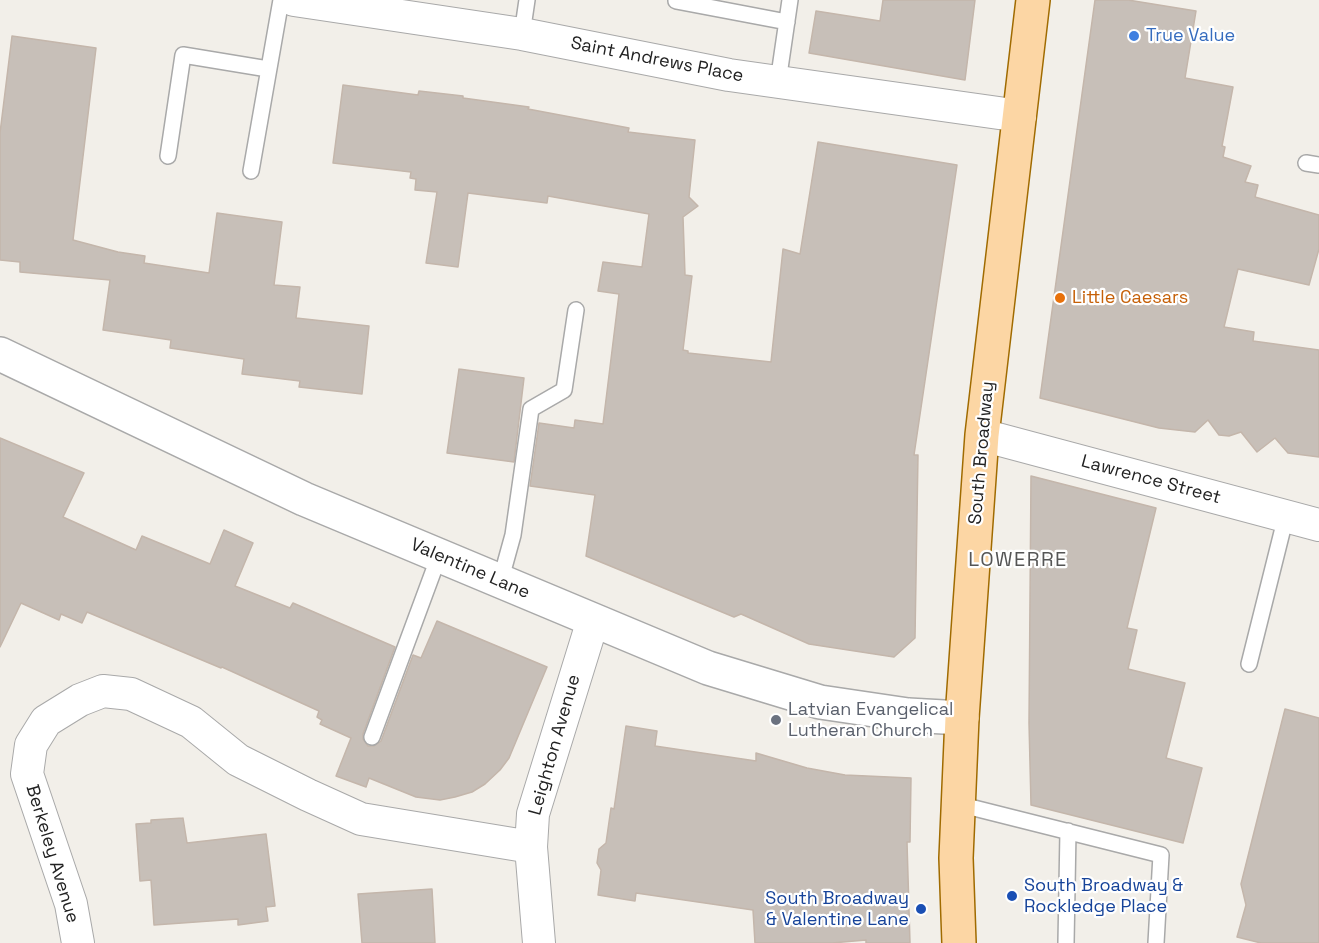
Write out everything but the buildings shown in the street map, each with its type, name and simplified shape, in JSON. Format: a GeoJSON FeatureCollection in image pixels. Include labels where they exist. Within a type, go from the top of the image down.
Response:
{"type":"FeatureCollection","features":[{"type":"Feature","properties":{"kind":"main road","name":"South Broadway"},"geometry":{"type":"LineString","coordinates":[[959,943],[956,858],[958,804],[982,435],[1034,0]]}},
{"type":"Feature","properties":{"kind":"street","name":"Saint Andrews Place"},"geometry":{"type":"LineString","coordinates":[[294,0],[522,34],[729,75],[1020,116]]}},
{"type":"Feature","properties":{"kind":"street","name":"Valentine Lane"},"geometry":{"type":"LineString","coordinates":[[0,354],[304,499],[708,668],[820,702],[908,715],[962,718]]}},
{"type":"Feature","properties":{"kind":"street","name":"Lawrence Street"},"geometry":{"type":"LineString","coordinates":[[982,435],[1319,525]]}},
{"type":"Feature","properties":{"kind":"street","name":"Leighton Avenue"},"geometry":{"type":"LineString","coordinates":[[539,943],[531,847],[533,813],[593,620]]}},
{"type":"Feature","properties":{"kind":"street","name":"Berkeley Avenue"},"geometry":{"type":"LineString","coordinates":[[78,943],[71,904],[27,774],[31,745],[45,720],[80,700],[103,691],[131,694],[191,722],[238,760],[361,819],[531,847]]}},
{"type":"Feature","properties":{"kind":"lane"},"geometry":{"type":"LineString","coordinates":[[251,171],[281,0]]}},
{"type":"Feature","properties":{"kind":"lane"},"geometry":{"type":"LineString","coordinates":[[522,34],[527,0]]}},
{"type":"Feature","properties":{"kind":"lane"},"geometry":{"type":"LineString","coordinates":[[778,82],[790,0]]}},
{"type":"Feature","properties":{"kind":"lane"},"geometry":{"type":"LineString","coordinates":[[676,1],[787,22]]}},
{"type":"Feature","properties":{"kind":"lane"},"geometry":{"type":"LineString","coordinates":[[168,156],[183,55],[268,69]]}},
{"type":"Feature","properties":{"kind":"lane"},"geometry":{"type":"LineString","coordinates":[[500,582],[513,535],[531,410],[564,390],[576,310]]}},
{"type":"Feature","properties":{"kind":"lane"},"geometry":{"type":"LineString","coordinates":[[1249,664],[1286,516]]}},
{"type":"Feature","properties":{"kind":"lane"},"geometry":{"type":"LineString","coordinates":[[372,737],[439,556]]}},
{"type":"Feature","properties":{"kind":"lane"},"geometry":{"type":"LineString","coordinates":[[958,804],[1161,855],[1156,943]]}},
{"type":"Feature","properties":{"kind":"lane"},"geometry":{"type":"LineString","coordinates":[[1066,943],[1068,831]]}},
{"type":"Feature","properties":{"kind":"place","name":"True Value"},"geometry":{"type":"Point","coordinates":[1134,36]}},
{"type":"Feature","properties":{"kind":"place","name":"Little Caesars"},"geometry":{"type":"Point","coordinates":[1060,298]}},
{"type":"Feature","properties":{"kind":"place","name":"Latvian Evangelical Lutheran Church"},"geometry":{"type":"Point","coordinates":[776,720]}},
{"type":"Feature","properties":{"kind":"place","name":"South Broadway & Rockledge Place"},"geometry":{"type":"Point","coordinates":[1012,896]}},
{"type":"Feature","properties":{"kind":"place","name":"South Broadway & Valentine Lane"},"geometry":{"type":"Point","coordinates":[921,909]}},
{"type":"Feature","properties":{"kind":"district","name":"LOWERRE"},"geometry":{"type":"Point","coordinates":[1018,561]}}]}
